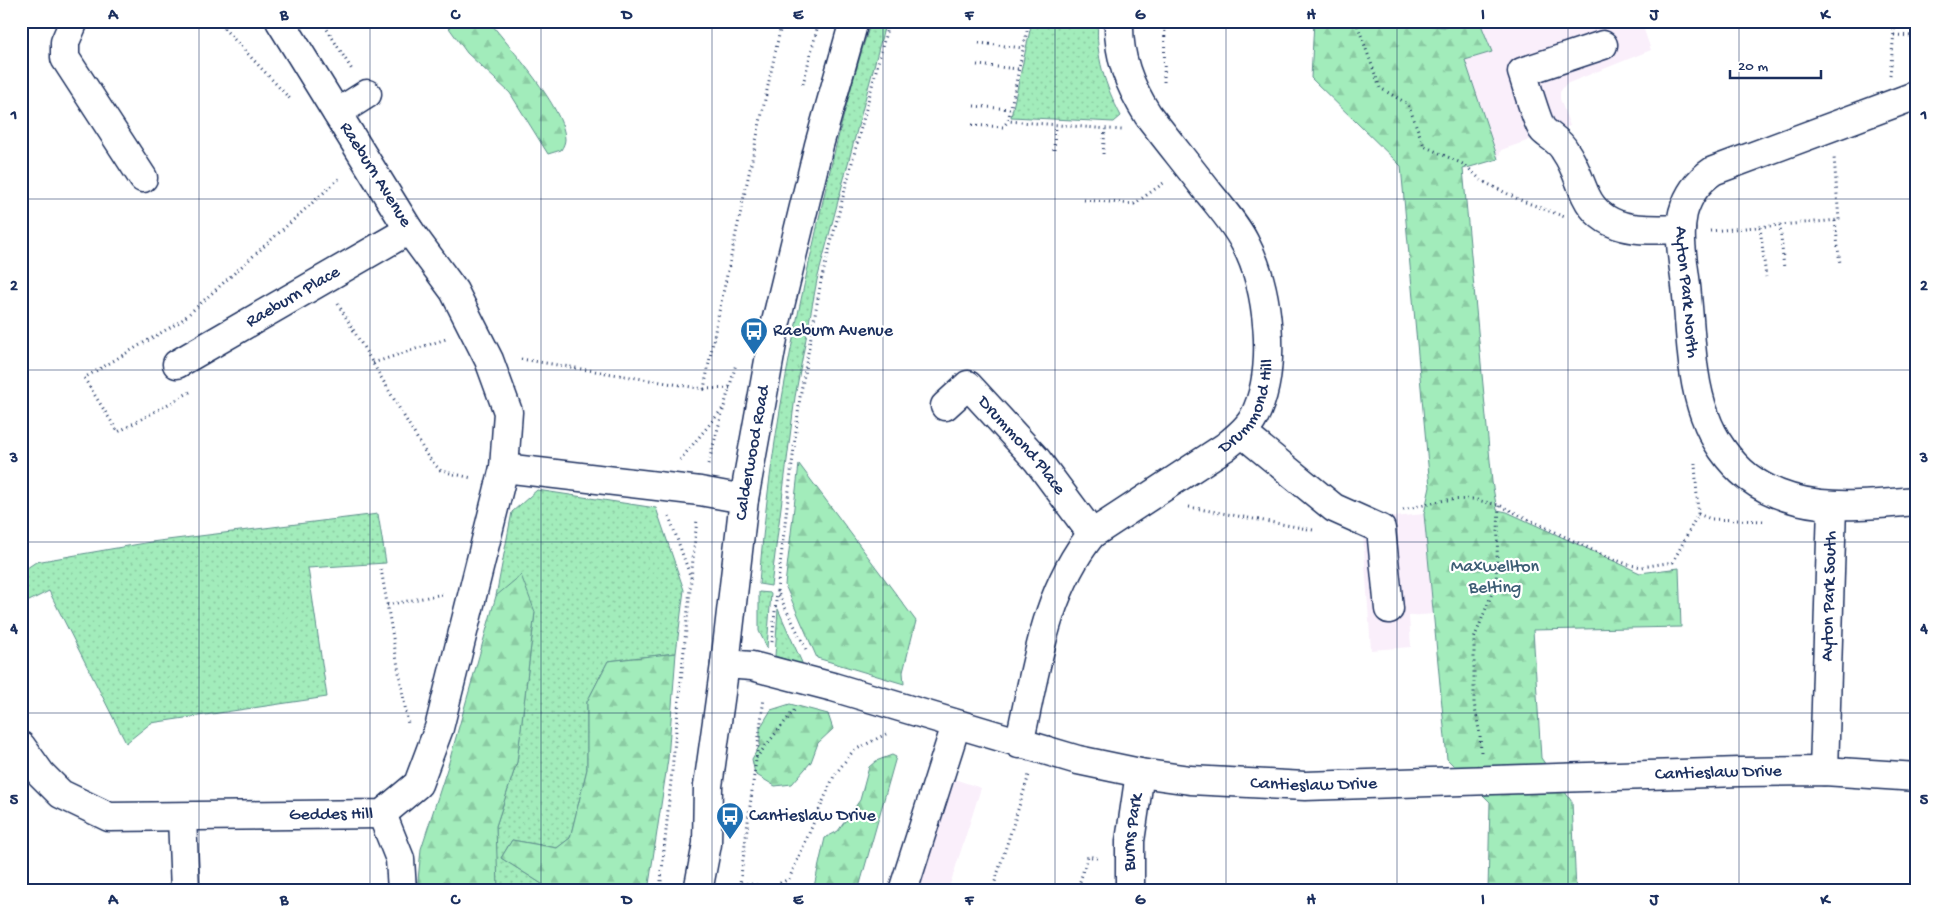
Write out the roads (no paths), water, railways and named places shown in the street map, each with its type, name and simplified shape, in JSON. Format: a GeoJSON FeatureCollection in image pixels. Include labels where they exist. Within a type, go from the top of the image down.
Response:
{"type":"FeatureCollection","features":[{"type":"Feature","properties":{"kind":"street"},"geometry":{"type":"LineString","coordinates":[[74,21],[65,42],[65,58],[144,178]]}},
{"type":"Feature","properties":{"kind":"street","name":"Raeburn Avenue"},"geometry":{"type":"LineString","coordinates":[[280,21],[409,230],[454,292],[479,342],[508,412],[502,477]]}},
{"type":"Feature","properties":{"kind":"street","name":"Calderwood Road"},"geometry":{"type":"LineString","coordinates":[[698,891],[707,844],[708,786],[725,664],[744,499],[776,322],[819,145],[854,21]]}},
{"type":"Feature","properties":{"kind":"street","name":"Drummond Hill"},"geometry":{"type":"LineString","coordinates":[[1019,744],[1054,599],[1070,563],[1092,534],[1225,447],[1242,433],[1253,418],[1266,383],[1268,362],[1261,287],[1255,264],[1244,241],[1148,115],[1128,80],[1118,42],[1119,21]]}},
{"type":"Feature","properties":{"kind":"street"},"geometry":{"type":"LineString","coordinates":[[1603,45],[1522,72],[1542,129],[1564,149],[1575,167],[1587,198],[1596,211],[1608,220],[1622,227],[1638,231],[1680,229]]}},
{"type":"Feature","properties":{"kind":"street"},"geometry":{"type":"LineString","coordinates":[[337,113],[367,94]]}},
{"type":"Feature","properties":{"kind":"street","name":"Ayton Park North"},"geometry":{"type":"LineString","coordinates":[[1832,506],[1802,502],[1766,488],[1737,468],[1714,437],[1704,415],[1698,389],[1680,229],[1688,199],[1703,178],[1713,171],[1917,95]]}},
{"type":"Feature","properties":{"kind":"street","name":"Raeburn Place"},"geometry":{"type":"LineString","coordinates":[[177,364],[409,230]]}},
{"type":"Feature","properties":{"kind":"street","name":"Drummond Place"},"geometry":{"type":"LineString","coordinates":[[945,406],[968,385],[1037,460],[1092,534]]}},
{"type":"Feature","properties":{"kind":"street"},"geometry":{"type":"LineString","coordinates":[[1242,433],[1334,508],[1381,529],[1389,609]]}},
{"type":"Feature","properties":{"kind":"street"},"geometry":{"type":"LineString","coordinates":[[502,477],[700,491],[744,499]]}},
{"type":"Feature","properties":{"kind":"street","name":"Geddes Hill"},"geometry":{"type":"LineString","coordinates":[[21,746],[41,774],[61,794],[109,817],[382,814],[418,784],[439,728],[502,477]]}},
{"type":"Feature","properties":{"kind":"street","name":"Ayton Park South"},"geometry":{"type":"LineString","coordinates":[[1824,772],[1832,506],[1917,501]]}},
{"type":"Feature","properties":{"kind":"street","name":"Cantieslaw Drive"},"geometry":{"type":"LineString","coordinates":[[725,664],[752,666],[833,687],[1019,744],[1140,773],[1190,780],[1305,786],[1482,782],[1730,772],[1824,772],[1917,777]]}},
{"type":"Feature","properties":{"kind":"street"},"geometry":{"type":"LineString","coordinates":[[903,891],[956,725]]}},
{"type":"Feature","properties":{"kind":"street","name":"Burns Park"},"geometry":{"type":"LineString","coordinates":[[1130,891],[1130,841],[1140,773]]}},
{"type":"Feature","properties":{"kind":"street"},"geometry":{"type":"LineString","coordinates":[[382,814],[400,859],[402,891]]}},
{"type":"Feature","properties":{"kind":"street"},"geometry":{"type":"LineString","coordinates":[[182,817],[185,891]]}},
{"type":"Feature","properties":{"kind":"place","name":"Raeburn Avenue"},"geometry":{"type":"Point","coordinates":[754,355]}},
{"type":"Feature","properties":{"kind":"place","name":"Cantieslaw Drive"},"geometry":{"type":"Point","coordinates":[730,840]}},
{"type":"Feature","properties":{"kind":"park label","name":"Maxwellton Belting"},"geometry":{"type":"Point","coordinates":[1495,577]}}]}
